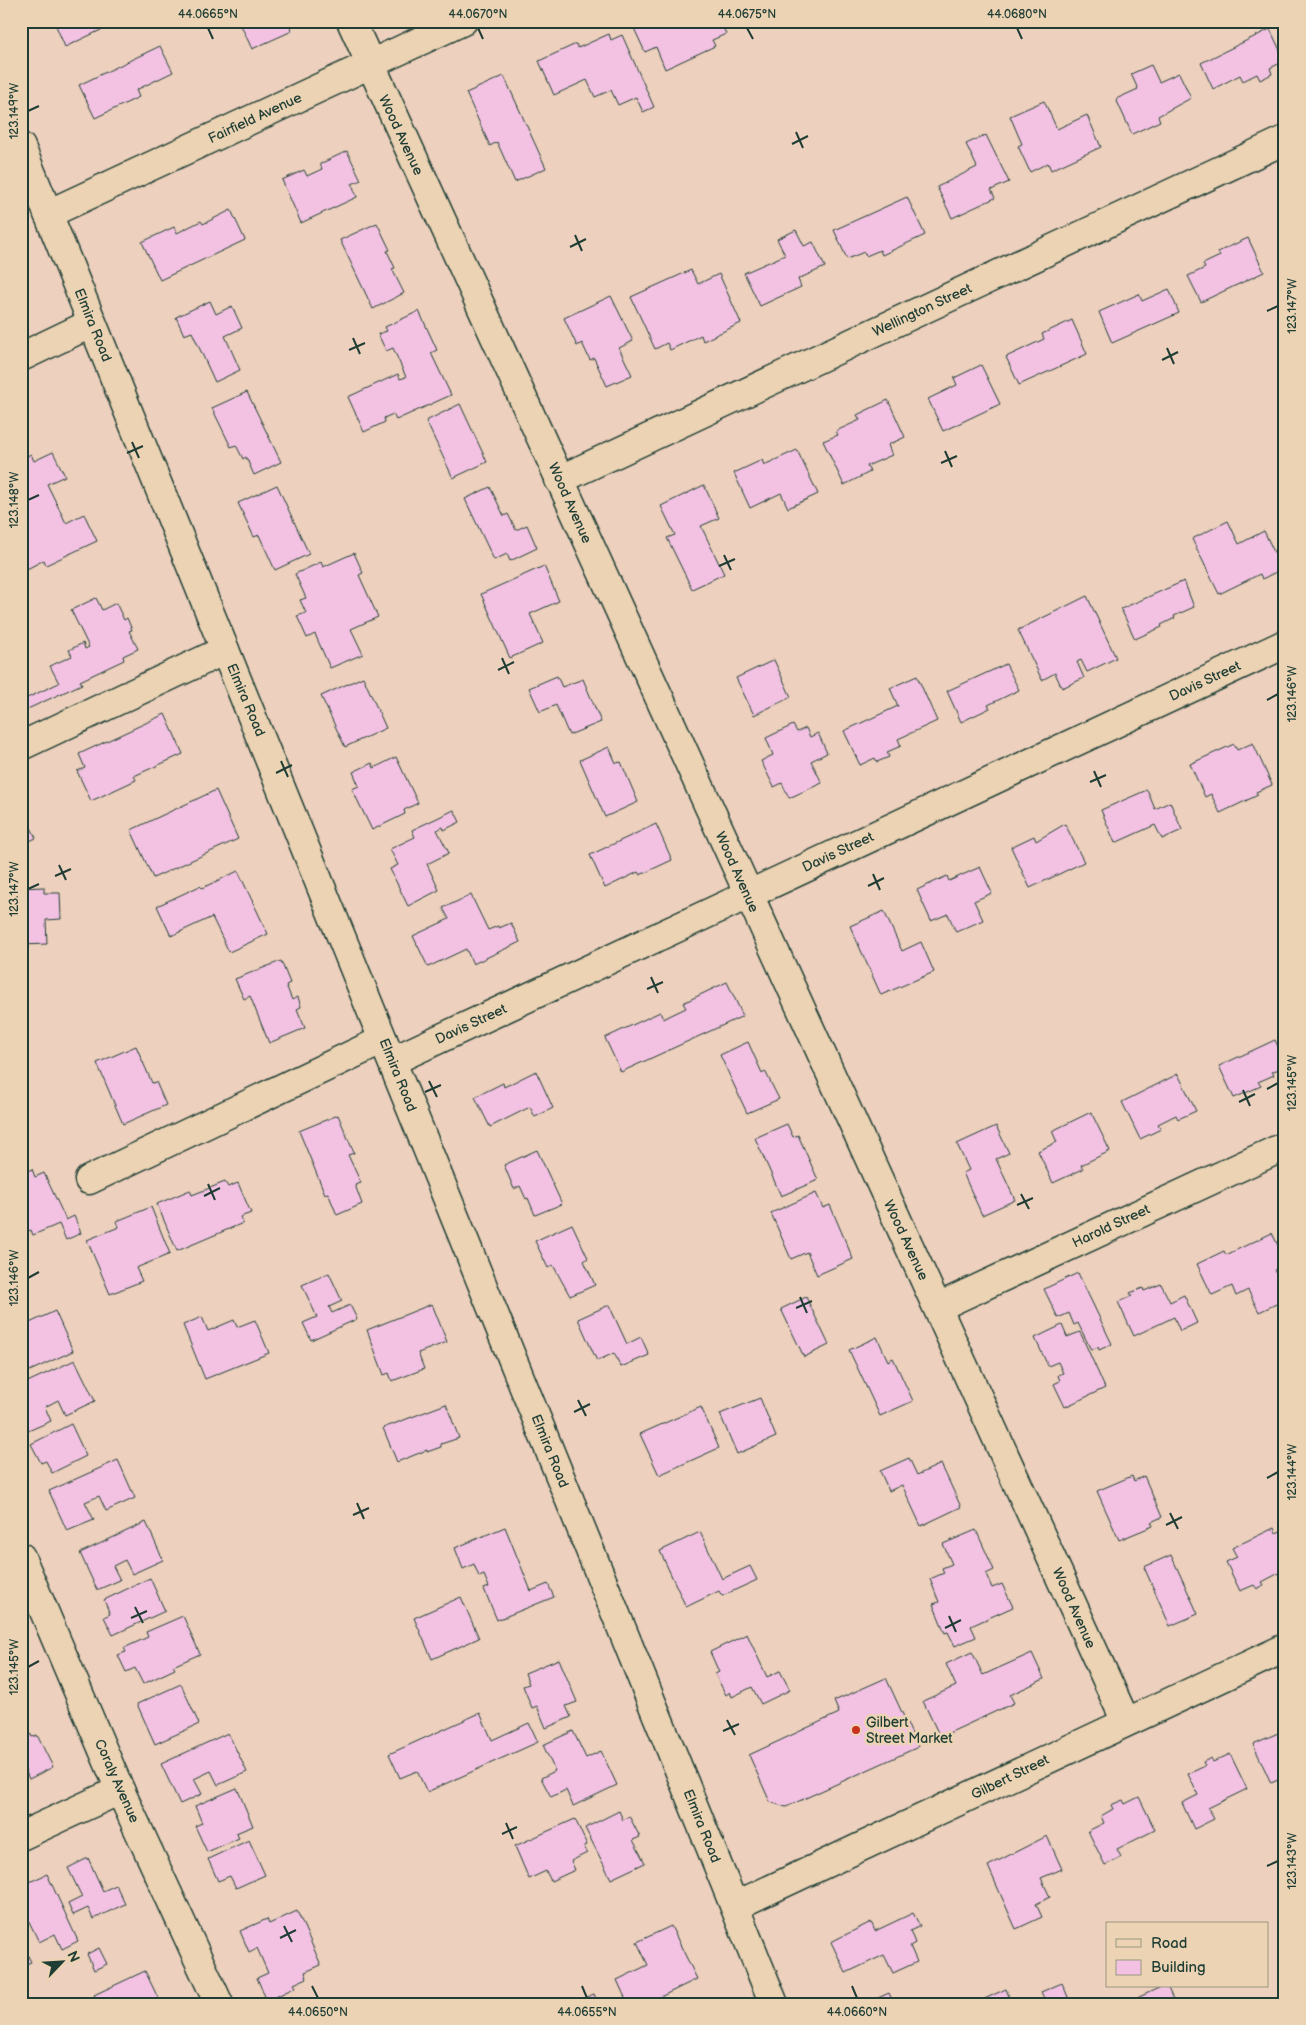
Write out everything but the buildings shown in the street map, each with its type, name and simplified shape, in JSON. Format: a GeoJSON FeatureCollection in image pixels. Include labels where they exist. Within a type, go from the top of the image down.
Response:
{"type":"FeatureCollection","features":[{"type":"Feature","properties":{"kind":"street","name":"Wood Avenue"},"geometry":{"type":"LineString","coordinates":[[350,21],[1126,1722]]}},
{"type":"Feature","properties":{"kind":"street","name":"Fairfield Avenue"},"geometry":{"type":"LineString","coordinates":[[48,214],[463,21]]}},
{"type":"Feature","properties":{"kind":"street","name":"Wellington Street"},"geometry":{"type":"LineString","coordinates":[[559,480],[1285,140]]}},
{"type":"Feature","properties":{"kind":"street","name":"Elmira Road"},"geometry":{"type":"LineString","coordinates":[[21,147],[774,2004]]}},
{"type":"Feature","properties":{"kind":"street"},"geometry":{"type":"LineString","coordinates":[[21,356],[92,323]]}},
{"type":"Feature","properties":{"kind":"street","name":"Davis Street"},"geometry":{"type":"LineString","coordinates":[[89,1180],[747,894],[1285,644]]}},
{"type":"Feature","properties":{"kind":"street"},"geometry":{"type":"LineString","coordinates":[[21,746],[225,650]]}},
{"type":"Feature","properties":{"kind":"street","name":"Harold Street"},"geometry":{"type":"LineString","coordinates":[[938,1307],[1285,1146]]}},
{"type":"Feature","properties":{"kind":"street","name":"Coraly Avenue"},"geometry":{"type":"LineString","coordinates":[[21,1557],[120,1790],[219,2004]]}},
{"type":"Feature","properties":{"kind":"street","name":"Gilbert Street"},"geometry":{"type":"LineString","coordinates":[[735,1906],[1285,1648]]}},
{"type":"Feature","properties":{"kind":"street"},"geometry":{"type":"LineString","coordinates":[[21,1836],[120,1790]]}},
{"type":"Feature","properties":{"kind":"place","name":"Gilbert Street Market"},"geometry":{"type":"Point","coordinates":[856,1730]}}]}
